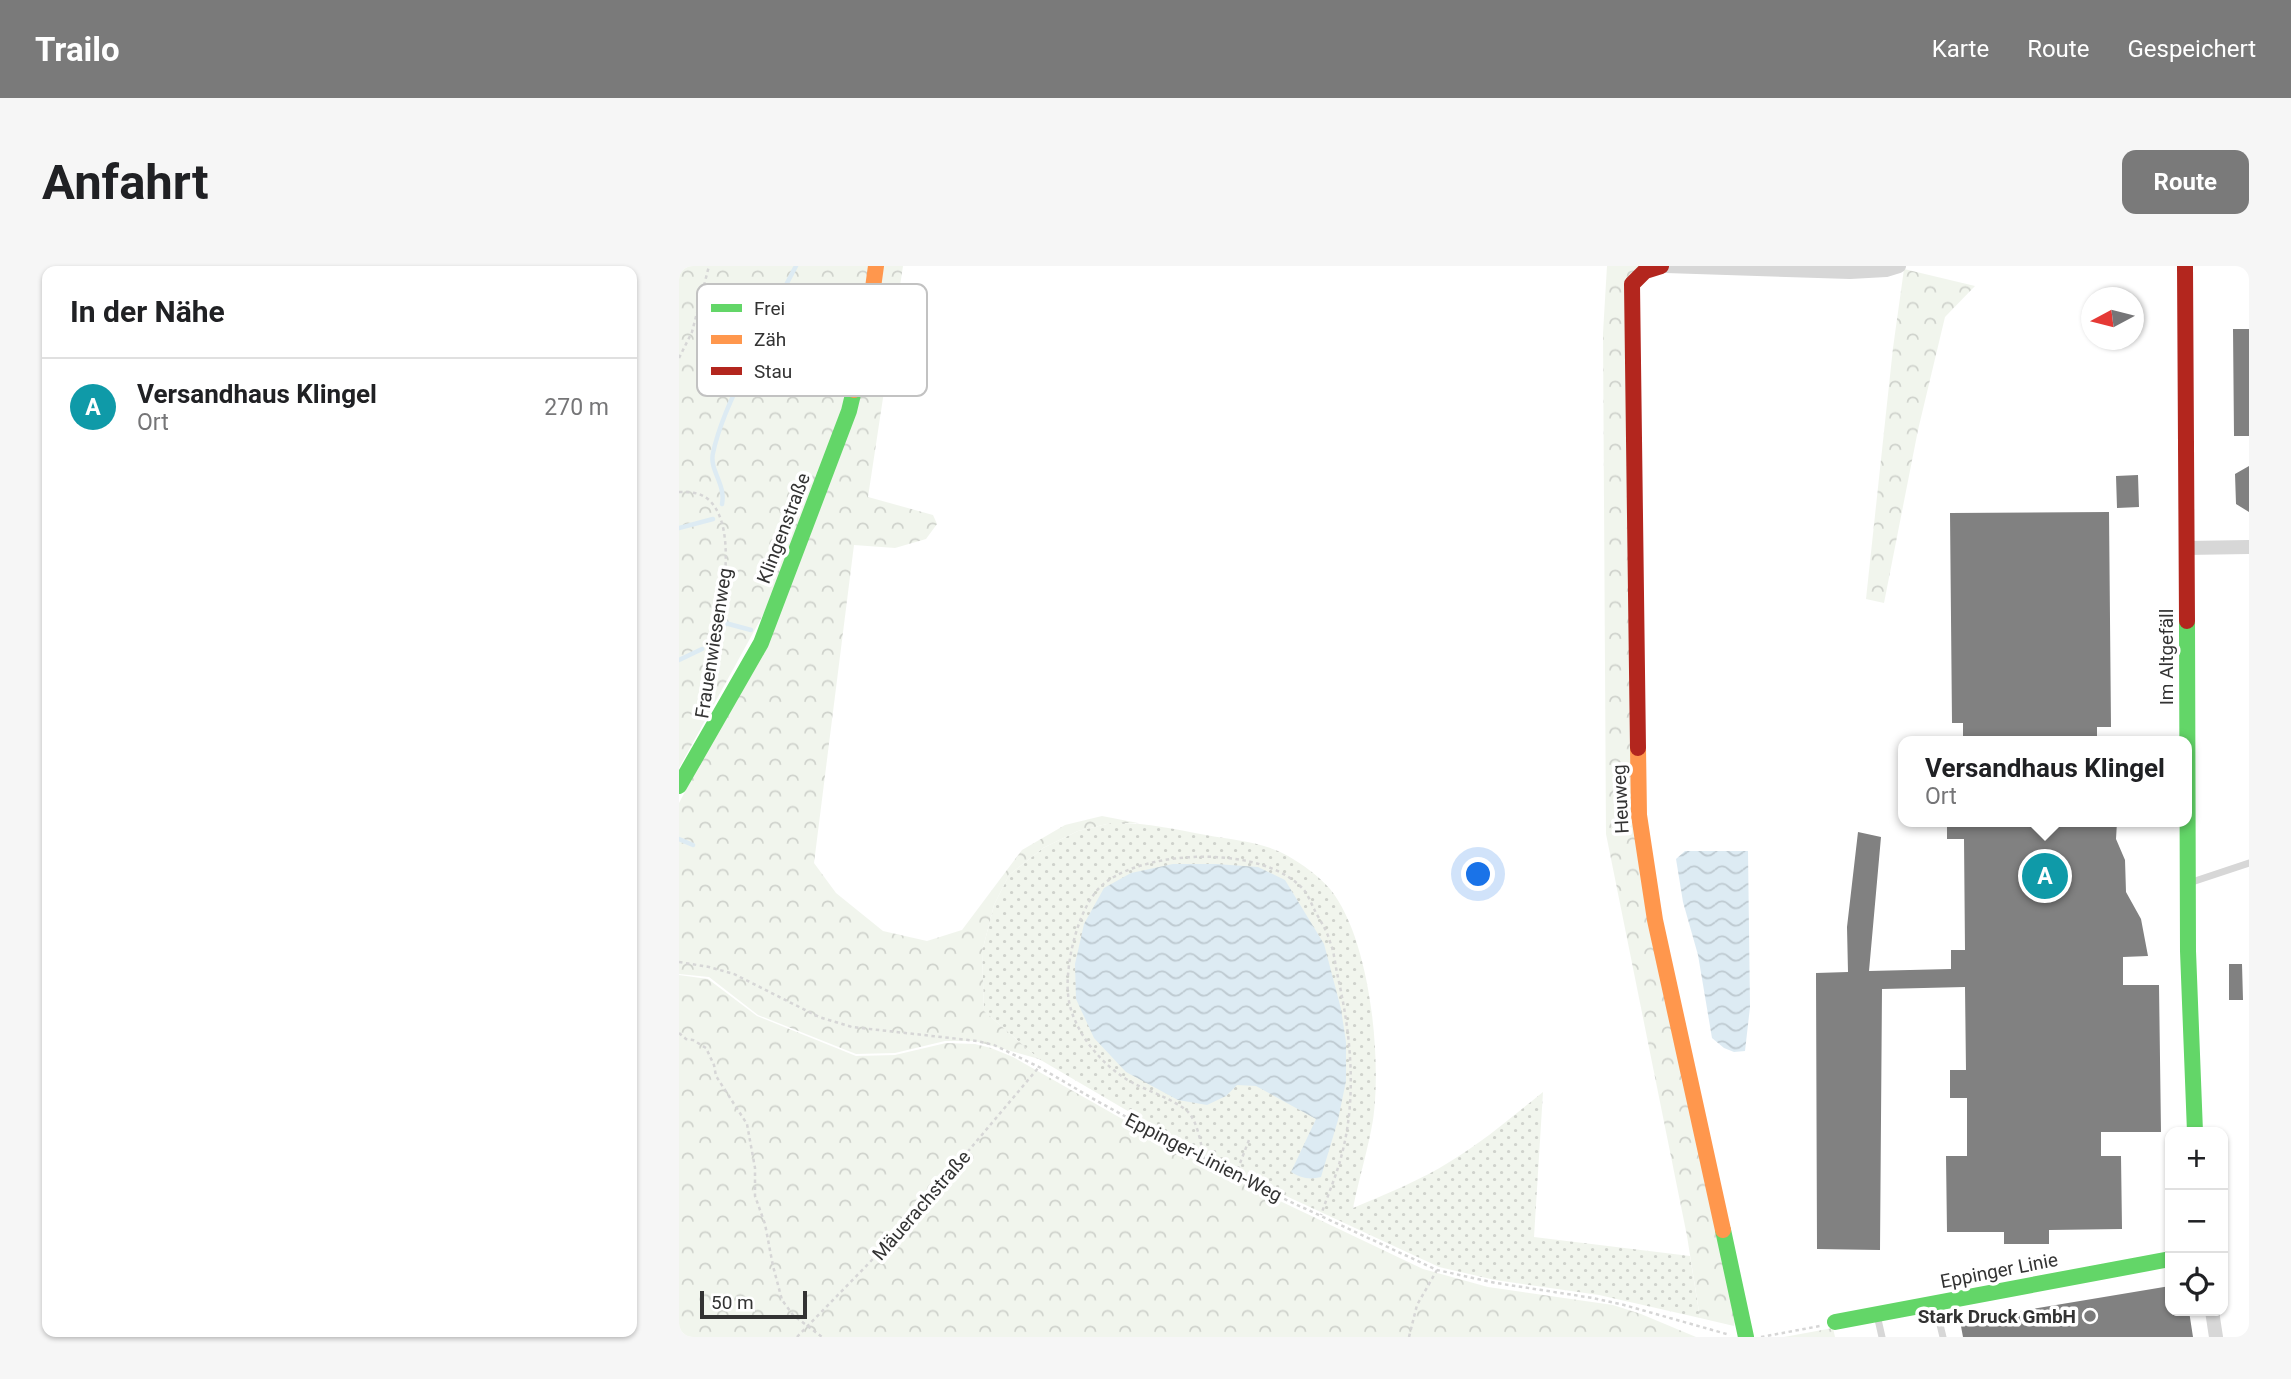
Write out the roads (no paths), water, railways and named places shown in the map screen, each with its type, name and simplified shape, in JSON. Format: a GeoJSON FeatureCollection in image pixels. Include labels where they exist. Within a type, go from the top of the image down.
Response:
{"type":"FeatureCollection","features":[{"type":"Feature","properties":{"kind":"street","name":"Klingenstraße"},"geometry":{"type":"LineString","coordinates":[[874,284],[876,266]]}},
{"type":"Feature","properties":{"kind":"street","name":"Heuweg"},"geometry":{"type":"LineString","coordinates":[[1746,1337],[1655,920],[1639,814],[1632,284],[1645,271],[1663,266],[1850,272],[1886,270],[1899,266]]}},
{"type":"Feature","properties":{"kind":"street","name":"Im Altgefäll"},"geometry":{"type":"LineString","coordinates":[[2186,266],[2187,736]]}},
{"type":"Feature","properties":{"kind":"street","name":"Klingenstraße"},"geometry":{"type":"LineString","coordinates":[[679,786],[761,643],[849,411],[852,396]]}},
{"type":"Feature","properties":{"kind":"street"},"geometry":{"type":"LineString","coordinates":[[2186,548],[2249,547]]}},
{"type":"Feature","properties":{"kind":"street","name":"Im Altgefäll"},"geometry":{"type":"LineString","coordinates":[[2188,827],[2195,1127]]}},
{"type":"Feature","properties":{"kind":"street","name":"Eppinger Linie"},"geometry":{"type":"LineString","coordinates":[[1835,1322],[2165,1260]]}},
{"type":"Feature","properties":{"kind":"street"},"geometry":{"type":"LineString","coordinates":[[2213,1316],[2216,1337]]}},
{"type":"Feature","properties":{"kind":"lane"},"geometry":{"type":"LineString","coordinates":[[2188,884],[2249,863]]}},
{"type":"Feature","properties":{"kind":"lane"},"geometry":{"type":"LineString","coordinates":[[1935,1303],[1943,1337]]}},
{"type":"Feature","properties":{"kind":"lane"},"geometry":{"type":"LineString","coordinates":[[1877,1314],[1882,1337]]}},
{"type":"Feature","properties":{"kind":"water"},"geometry":{"type":"Polygon","coordinates":[[[1685,851],[1748,851],[1750,1007],[1745,1051],[1734,1052],[1712,1038],[1698,955],[1683,902],[1676,859],[1685,851]]]}},
{"type":"Feature","properties":{"kind":"water"},"geometry":{"type":"Polygon","coordinates":[[[1173,864],[1258,867],[1285,880],[1324,944],[1341,1009],[1346,1042],[1346,1081],[1321,1177],[1305,1178],[1291,1172],[1316,1119],[1256,1086],[1237,1085],[1226,1096],[1207,1105],[1178,1100],[1126,1072],[1094,1038],[1076,999],[1075,964],[1084,924],[1104,888],[1131,873],[1173,864]]]}},
{"type":"Feature","properties":{"kind":"waterway"},"geometry":{"type":"LineString","coordinates":[[786,284],[796,266]]}},
{"type":"Feature","properties":{"kind":"waterway"},"geometry":{"type":"LineString","coordinates":[[722,504],[722,490],[712,459],[719,432],[734,396]]}},
{"type":"Feature","properties":{"kind":"waterway"},"geometry":{"type":"LineString","coordinates":[[679,528],[713,519]]}},
{"type":"Feature","properties":{"kind":"waterway"},"geometry":{"type":"LineString","coordinates":[[716,652],[725,623],[751,630]]}},
{"type":"Feature","properties":{"kind":"waterway"},"geometry":{"type":"LineString","coordinates":[[679,660],[702,649]]}},
{"type":"Feature","properties":{"kind":"waterway"},"geometry":{"type":"LineString","coordinates":[[679,839],[693,845]]}},
{"type":"Feature","properties":{"kind":"place","name":"Versandhaus Klingel"},"geometry":{"type":"Point","coordinates":[2045,876]}},
{"type":"Feature","properties":{"kind":"place","name":"Stark Druck GmbH"},"geometry":{"type":"Point","coordinates":[2090,1316]}}]}
